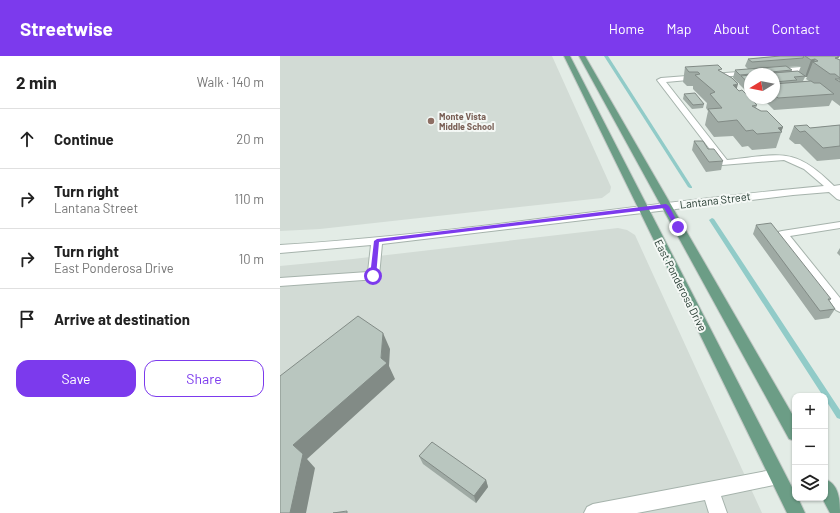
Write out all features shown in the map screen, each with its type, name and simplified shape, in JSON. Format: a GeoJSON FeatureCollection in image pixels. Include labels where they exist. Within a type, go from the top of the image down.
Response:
{"type":"FeatureCollection","features":[{"type":"Feature","properties":{"kind":"main road","name":"East Ponderosa Drive"},"geometry":{"type":"LineString","coordinates":[[567,56],[796,513]]}},
{"type":"Feature","properties":{"kind":"main road"},"geometry":{"type":"LineString","coordinates":[[582,56],[792,429]]}},
{"type":"Feature","properties":{"kind":"main road"},"geometry":{"type":"LineString","coordinates":[[828,492],[840,513]]}},
{"type":"Feature","properties":{"kind":"street"},"geometry":{"type":"LineString","coordinates":[[840,66],[661,80],[724,163],[784,157],[794,158],[803,163],[835,188],[840,197]]}},
{"type":"Feature","properties":{"kind":"street","name":"Lantana Street"},"geometry":{"type":"LineString","coordinates":[[280,249],[342,245],[666,206],[835,188]]}},
{"type":"Feature","properties":{"kind":"street"},"geometry":{"type":"LineString","coordinates":[[840,225],[782,234],[840,307]]}},
{"type":"Feature","properties":{"kind":"street"},"geometry":{"type":"LineString","coordinates":[[280,282],[373,276],[377,241]]}},
{"type":"Feature","properties":{"kind":"street"},"geometry":{"type":"LineString","coordinates":[[593,513],[777,477]]}},
{"type":"Feature","properties":{"kind":"street"},"geometry":{"type":"LineString","coordinates":[[710,490],[718,513]]}},
{"type":"Feature","properties":{"kind":"shaded area","name":"Monte Vista Middle School"},"geometry":{"type":"Polygon","coordinates":[[[280,56],[552,56],[611,187],[610,192],[602,198],[320,229],[280,231],[280,56]]]}},
{"type":"Feature","properties":{"kind":"shaded area"},"geometry":{"type":"Polygon","coordinates":[[[618,228],[627,230],[635,235],[762,513],[280,513],[280,266],[618,228]]]}},
{"type":"Feature","properties":{"kind":"building"},"geometry":{"type":"Polygon","coordinates":[[[780,56],[804,56],[803,58],[752,62],[748,59],[780,56]]]}},
{"type":"Feature","properties":{"kind":"building"},"geometry":{"type":"Polygon","coordinates":[[[805,56],[839,57],[835,58],[840,60],[840,78],[835,74],[830,74],[813,62],[818,61],[815,59],[811,60],[805,56]]]}},
{"type":"Feature","properties":{"kind":"building"},"geometry":{"type":"Polygon","coordinates":[[[718,65],[722,69],[718,70],[732,78],[738,84],[733,85],[739,91],[742,90],[744,92],[744,104],[756,104],[757,105],[752,106],[761,111],[767,111],[783,127],[778,128],[782,132],[757,134],[753,130],[746,131],[737,120],[718,122],[708,109],[722,108],[710,94],[715,92],[695,75],[700,74],[698,72],[689,72],[685,67],[718,65]]]}},
{"type":"Feature","properties":{"kind":"building"},"geometry":{"type":"Polygon","coordinates":[[[786,66],[792,70],[780,71],[780,68],[760,68],[786,66]]]}},
{"type":"Feature","properties":{"kind":"building"},"geometry":{"type":"Polygon","coordinates":[[[744,69],[744,75],[740,75],[735,70],[744,69]]]}},
{"type":"Feature","properties":{"kind":"building"},"geometry":{"type":"Polygon","coordinates":[[[798,71],[805,76],[794,77],[797,80],[780,81],[780,72],[798,71]]]}},
{"type":"Feature","properties":{"kind":"building"},"geometry":{"type":"Polygon","coordinates":[[[811,81],[814,83],[820,83],[834,94],[780,98],[780,84],[811,81]]]}},
{"type":"Feature","properties":{"kind":"building"},"geometry":{"type":"Polygon","coordinates":[[[695,93],[704,104],[693,105],[684,94],[695,93]]]}},
{"type":"Feature","properties":{"kind":"building"},"geometry":{"type":"Polygon","coordinates":[[[807,125],[810,128],[840,125],[840,146],[823,148],[805,131],[800,132],[794,126],[807,125]]]}},
{"type":"Feature","properties":{"kind":"building"},"geometry":{"type":"Polygon","coordinates":[[[694,141],[703,141],[708,149],[714,149],[723,161],[709,162],[694,141]]]}},
{"type":"Feature","properties":{"kind":"building"},"geometry":{"type":"Polygon","coordinates":[[[771,223],[831,299],[828,299],[835,309],[820,311],[756,225],[771,223]]]}},
{"type":"Feature","properties":{"kind":"building"},"geometry":{"type":"Polygon","coordinates":[[[358,316],[383,333],[381,358],[387,363],[293,445],[303,454],[290,513],[280,513],[280,376],[358,316]]]}},
{"type":"Feature","properties":{"kind":"building"},"geometry":{"type":"Polygon","coordinates":[[[432,442],[486,480],[474,496],[419,456],[432,442]]]}},
{"type":"Feature","properties":{"kind":"building"},"geometry":{"type":"Polygon","coordinates":[[[347,511],[347,513],[333,513],[347,511]]]}},
{"type":"Feature","properties":{"kind":"waterway"},"geometry":{"type":"LineString","coordinates":[[606,56],[690,187]]}},
{"type":"Feature","properties":{"kind":"waterway"},"geometry":{"type":"LineString","coordinates":[[712,220],[840,416]]}},
{"type":"Feature","properties":{"kind":"place","name":"Monte Vista Middle School"},"geometry":{"type":"Point","coordinates":[431,121]}},
{"type":"Feature","properties":{"kind":"route"},"geometry":{"type":"LineString","coordinates":[[373,276],[377,241],[666,206],[678,227]]}}]}
